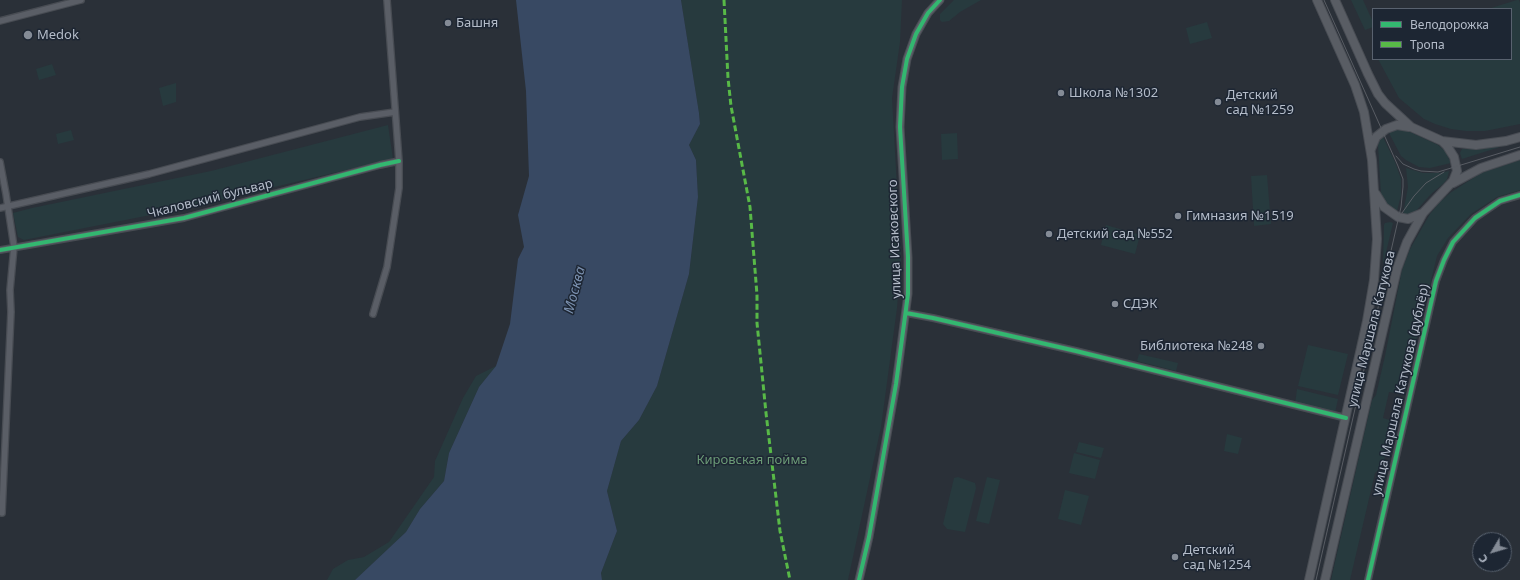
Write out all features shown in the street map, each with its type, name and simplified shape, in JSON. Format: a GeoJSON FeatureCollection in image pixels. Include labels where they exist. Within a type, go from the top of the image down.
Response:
{"type":"FeatureCollection","features":[{"type":"Feature","properties":{"kind":"main road","name":"улица Маршала Катукова"},"geometry":{"type":"LineString","coordinates":[[1309,580],[1367,321],[1374,280],[1377,239],[1375,191],[1371,150],[1364,112],[1355,85],[1317,0]]}},
{"type":"Feature","properties":{"kind":"main road"},"geometry":{"type":"LineString","coordinates":[[1335,0],[1373,85],[1385,102],[1411,127]]}},
{"type":"Feature","properties":{"kind":"main road"},"geometry":{"type":"LineString","coordinates":[[1371,150],[1376,137],[1386,128],[1402,125],[1411,127],[1442,141],[1476,144],[1506,141],[1520,137]]}},
{"type":"Feature","properties":{"kind":"main road","name":"улица Маршала Катукова"},"geometry":{"type":"LineString","coordinates":[[1326,580],[1397,269],[1407,242],[1423,213],[1448,187],[1456,176],[1456,167],[1451,151],[1442,141]]}},
{"type":"Feature","properties":{"kind":"main road"},"geometry":{"type":"LineString","coordinates":[[1448,187],[1469,173],[1520,155]]}},
{"type":"Feature","properties":{"kind":"main road"},"geometry":{"type":"LineString","coordinates":[[1375,191],[1384,207],[1398,217],[1408,219],[1423,213]]}},
{"type":"Feature","properties":{"kind":"street"},"geometry":{"type":"LineString","coordinates":[[0,21],[81,0]]}},
{"type":"Feature","properties":{"kind":"street"},"geometry":{"type":"LineString","coordinates":[[373,314],[387,267],[399,188],[399,161],[387,0]]}},
{"type":"Feature","properties":{"kind":"street","name":"улица Исаковского"},"geometry":{"type":"LineString","coordinates":[[859,580],[871,529],[898,371],[906,313],[908,277],[900,127],[902,87],[907,59],[916,34],[928,13],[940,0]]}},
{"type":"Feature","properties":{"kind":"street"},"geometry":{"type":"LineString","coordinates":[[0,208],[149,174],[360,117],[395,112]]}},
{"type":"Feature","properties":{"kind":"street","name":"Чкаловский бульвар"},"geometry":{"type":"LineString","coordinates":[[0,250],[184,218],[399,161]]}},
{"type":"Feature","properties":{"kind":"street"},"geometry":{"type":"LineString","coordinates":[[0,162],[14,247],[10,290],[11,312],[2,513]]}},
{"type":"Feature","properties":{"kind":"street","name":"улица Маршала Катукова (дублёр)"},"geometry":{"type":"LineString","coordinates":[[1368,580],[1436,281],[1444,260],[1454,242],[1475,218],[1500,201],[1520,195]]}},
{"type":"Feature","properties":{"kind":"street"},"geometry":{"type":"LineString","coordinates":[[906,313],[1076,351],[1346,418]]}},
{"type":"Feature","properties":{"kind":"green space","name":"Кировская пойма"},"geometry":{"type":"Polygon","coordinates":[[[681,0],[902,0],[900,42],[892,98],[901,259],[897,308],[881,427],[848,580],[602,580],[601,573],[617,531],[607,491],[621,441],[639,420],[657,386],[689,274],[698,197],[696,160],[689,145],[700,124],[681,0]]]}},
{"type":"Feature","properties":{"kind":"green space"},"geometry":{"type":"Polygon","coordinates":[[[954,0],[981,0],[960,12],[949,21],[942,22],[940,20],[940,14],[954,0]]]}},
{"type":"Feature","properties":{"kind":"green space"},"geometry":{"type":"Polygon","coordinates":[[[1351,0],[1363,0],[1372,20],[1372,27],[1365,30],[1351,0]]]}},
{"type":"Feature","properties":{"kind":"green space"},"geometry":{"type":"Polygon","coordinates":[[[1517,0],[1519,0],[1520,3],[1520,124],[1485,131],[1466,131],[1451,129],[1424,119],[1399,98],[1379,60],[1512,60],[1512,8],[1491,8],[1517,0]]]}},
{"type":"Feature","properties":{"kind":"green space"},"geometry":{"type":"Polygon","coordinates":[[[1207,22],[1212,38],[1190,44],[1186,28],[1207,22]]]}},
{"type":"Feature","properties":{"kind":"green space"},"geometry":{"type":"Polygon","coordinates":[[[52,64],[56,75],[39,80],[36,69],[52,64]]]}},
{"type":"Feature","properties":{"kind":"green space"},"geometry":{"type":"Polygon","coordinates":[[[176,83],[176,102],[163,106],[159,88],[176,83]]]}},
{"type":"Feature","properties":{"kind":"green space"},"geometry":{"type":"Polygon","coordinates":[[[388,125],[393,159],[181,209],[24,240],[18,237],[13,213],[211,171],[388,125]]]}},
{"type":"Feature","properties":{"kind":"green space"},"geometry":{"type":"Polygon","coordinates":[[[1395,129],[1404,129],[1438,145],[1445,151],[1451,163],[1430,168],[1419,167],[1406,160],[1401,156],[1390,135],[1389,132],[1395,129]]]}},
{"type":"Feature","properties":{"kind":"green space"},"geometry":{"type":"Polygon","coordinates":[[[71,130],[74,140],[58,144],[56,134],[71,130]]]}},
{"type":"Feature","properties":{"kind":"green space"},"geometry":{"type":"Polygon","coordinates":[[[957,133],[958,159],[942,160],[941,134],[957,133]]]}},
{"type":"Feature","properties":{"kind":"green space"},"geometry":{"type":"Polygon","coordinates":[[[1383,137],[1401,179],[1401,195],[1397,211],[1388,206],[1381,194],[1378,145],[1380,139],[1383,137]]]}},
{"type":"Feature","properties":{"kind":"green space"},"geometry":{"type":"Polygon","coordinates":[[[1503,146],[1462,159],[1460,153],[1462,149],[1503,146]]]}},
{"type":"Feature","properties":{"kind":"green space"},"geometry":{"type":"Polygon","coordinates":[[[1520,160],[1520,190],[1497,197],[1471,214],[1448,238],[1437,256],[1409,369],[1406,369],[1398,393],[1389,392],[1383,418],[1393,421],[1383,465],[1375,473],[1350,580],[1331,580],[1372,400],[1376,395],[1385,356],[1402,270],[1410,249],[1430,214],[1450,193],[1481,173],[1520,160]]]}},
{"type":"Feature","properties":{"kind":"green space"},"geometry":{"type":"Polygon","coordinates":[[[1406,168],[1423,173],[1440,173],[1449,171],[1447,179],[1444,183],[1431,194],[1415,212],[1406,215],[1403,214],[1408,187],[1406,168]]]}},
{"type":"Feature","properties":{"kind":"green space"},"geometry":{"type":"Polygon","coordinates":[[[1267,175],[1271,224],[1254,226],[1251,176],[1267,175]]]}},
{"type":"Feature","properties":{"kind":"green space"},"geometry":{"type":"Polygon","coordinates":[[[1385,223],[1393,223],[1383,265],[1384,225],[1385,223]]]}},
{"type":"Feature","properties":{"kind":"green space"},"geometry":{"type":"Polygon","coordinates":[[[1106,225],[1140,235],[1135,254],[1101,245],[1106,225]]]}},
{"type":"Feature","properties":{"kind":"green space"},"geometry":{"type":"Polygon","coordinates":[[[1308,345],[1348,354],[1338,395],[1298,386],[1308,345]]]}},
{"type":"Feature","properties":{"kind":"green space"},"geometry":{"type":"Polygon","coordinates":[[[1139,354],[1178,363],[1176,371],[1137,361],[1139,354]]]}},
{"type":"Feature","properties":{"kind":"green space"},"geometry":{"type":"Polygon","coordinates":[[[496,366],[479,387],[449,453],[444,481],[420,509],[406,532],[355,580],[327,580],[333,569],[348,560],[364,557],[389,542],[434,477],[435,461],[463,398],[476,376],[496,366]]]}},
{"type":"Feature","properties":{"kind":"green space"},"geometry":{"type":"Polygon","coordinates":[[[1297,389],[1338,399],[1335,413],[1295,404],[1297,389]]]}},
{"type":"Feature","properties":{"kind":"green space"},"geometry":{"type":"Polygon","coordinates":[[[1227,434],[1242,438],[1238,454],[1224,451],[1227,434]]]}},
{"type":"Feature","properties":{"kind":"green space"},"geometry":{"type":"Polygon","coordinates":[[[1079,442],[1104,448],[1101,458],[1076,452],[1079,442]]]}},
{"type":"Feature","properties":{"kind":"green space"},"geometry":{"type":"Polygon","coordinates":[[[1074,453],[1100,460],[1095,479],[1069,473],[1074,453]]]}},
{"type":"Feature","properties":{"kind":"green space"},"geometry":{"type":"Polygon","coordinates":[[[958,477],[975,483],[976,488],[965,532],[947,529],[943,524],[954,478],[958,477]]]}},
{"type":"Feature","properties":{"kind":"green space"},"geometry":{"type":"Polygon","coordinates":[[[987,477],[1000,480],[989,524],[976,521],[987,477]]]}},
{"type":"Feature","properties":{"kind":"green space"},"geometry":{"type":"Polygon","coordinates":[[[1065,490],[1089,496],[1081,525],[1058,519],[1065,490]]]}},
{"type":"Feature","properties":{"kind":"water","name":"Москва"},"geometry":{"type":"Polygon","coordinates":[[[516,0],[681,0],[700,124],[689,145],[696,160],[698,197],[689,274],[657,386],[639,420],[621,441],[607,491],[617,531],[601,573],[602,580],[355,580],[406,532],[420,509],[444,481],[449,453],[479,387],[496,366],[510,324],[518,259],[524,247],[518,215],[529,176],[526,91],[516,0]]]}},
{"type":"Feature","properties":{"kind":"tram line"},"geometry":{"type":"LineString","coordinates":[[1316,580],[1401,207],[1403,187],[1403,179],[1398,166],[1324,0]]}},
{"type":"Feature","properties":{"kind":"tram line"},"geometry":{"type":"LineString","coordinates":[[1396,156],[1403,164],[1414,169],[1438,172],[1520,147]]}},
{"type":"Feature","properties":{"kind":"tram line"},"geometry":{"type":"LineString","coordinates":[[1402,213],[1414,196],[1426,183],[1444,172]]}},
{"type":"Feature","properties":{"kind":"marked path"},"geometry":{"type":"LineString","coordinates":[[724,0],[731,106],[750,207],[757,295],[757,323],[766,413],[780,531],[790,580]]}},
{"type":"Feature","properties":{"kind":"cycle path"},"geometry":{"type":"LineString","coordinates":[[859,580],[869,537],[896,384],[908,294],[908,257],[900,127],[902,87],[907,59],[916,34],[928,13],[940,0]]}},
{"type":"Feature","properties":{"kind":"cycle path"},"geometry":{"type":"LineString","coordinates":[[0,250],[184,218],[399,161]]}},
{"type":"Feature","properties":{"kind":"cycle path"},"geometry":{"type":"LineString","coordinates":[[1368,580],[1436,281],[1444,260],[1453,242],[1475,218],[1500,201],[1520,195]]}},
{"type":"Feature","properties":{"kind":"cycle path"},"geometry":{"type":"LineString","coordinates":[[906,313],[1076,351],[1346,418]]}},
{"type":"Feature","properties":{"kind":"place","name":"Башня"},"geometry":{"type":"Point","coordinates":[448,23]}},
{"type":"Feature","properties":{"kind":"place","name":"Medok"},"geometry":{"type":"Point","coordinates":[28,35]}},
{"type":"Feature","properties":{"kind":"place","name":"Школа №1302"},"geometry":{"type":"Point","coordinates":[1061,93]}},
{"type":"Feature","properties":{"kind":"place","name":"Детский сад №1259"},"geometry":{"type":"Point","coordinates":[1218,102]}},
{"type":"Feature","properties":{"kind":"place","name":"Гимназия №1519"},"geometry":{"type":"Point","coordinates":[1178,216]}},
{"type":"Feature","properties":{"kind":"place","name":"Детский сад №552"},"geometry":{"type":"Point","coordinates":[1049,234]}},
{"type":"Feature","properties":{"kind":"place","name":"СДЭК"},"geometry":{"type":"Point","coordinates":[1115,304]}},
{"type":"Feature","properties":{"kind":"place","name":"Библиотека №248"},"geometry":{"type":"Point","coordinates":[1261,346]}},
{"type":"Feature","properties":{"kind":"place","name":"Детский сад №1254"},"geometry":{"type":"Point","coordinates":[1175,557]}}]}
